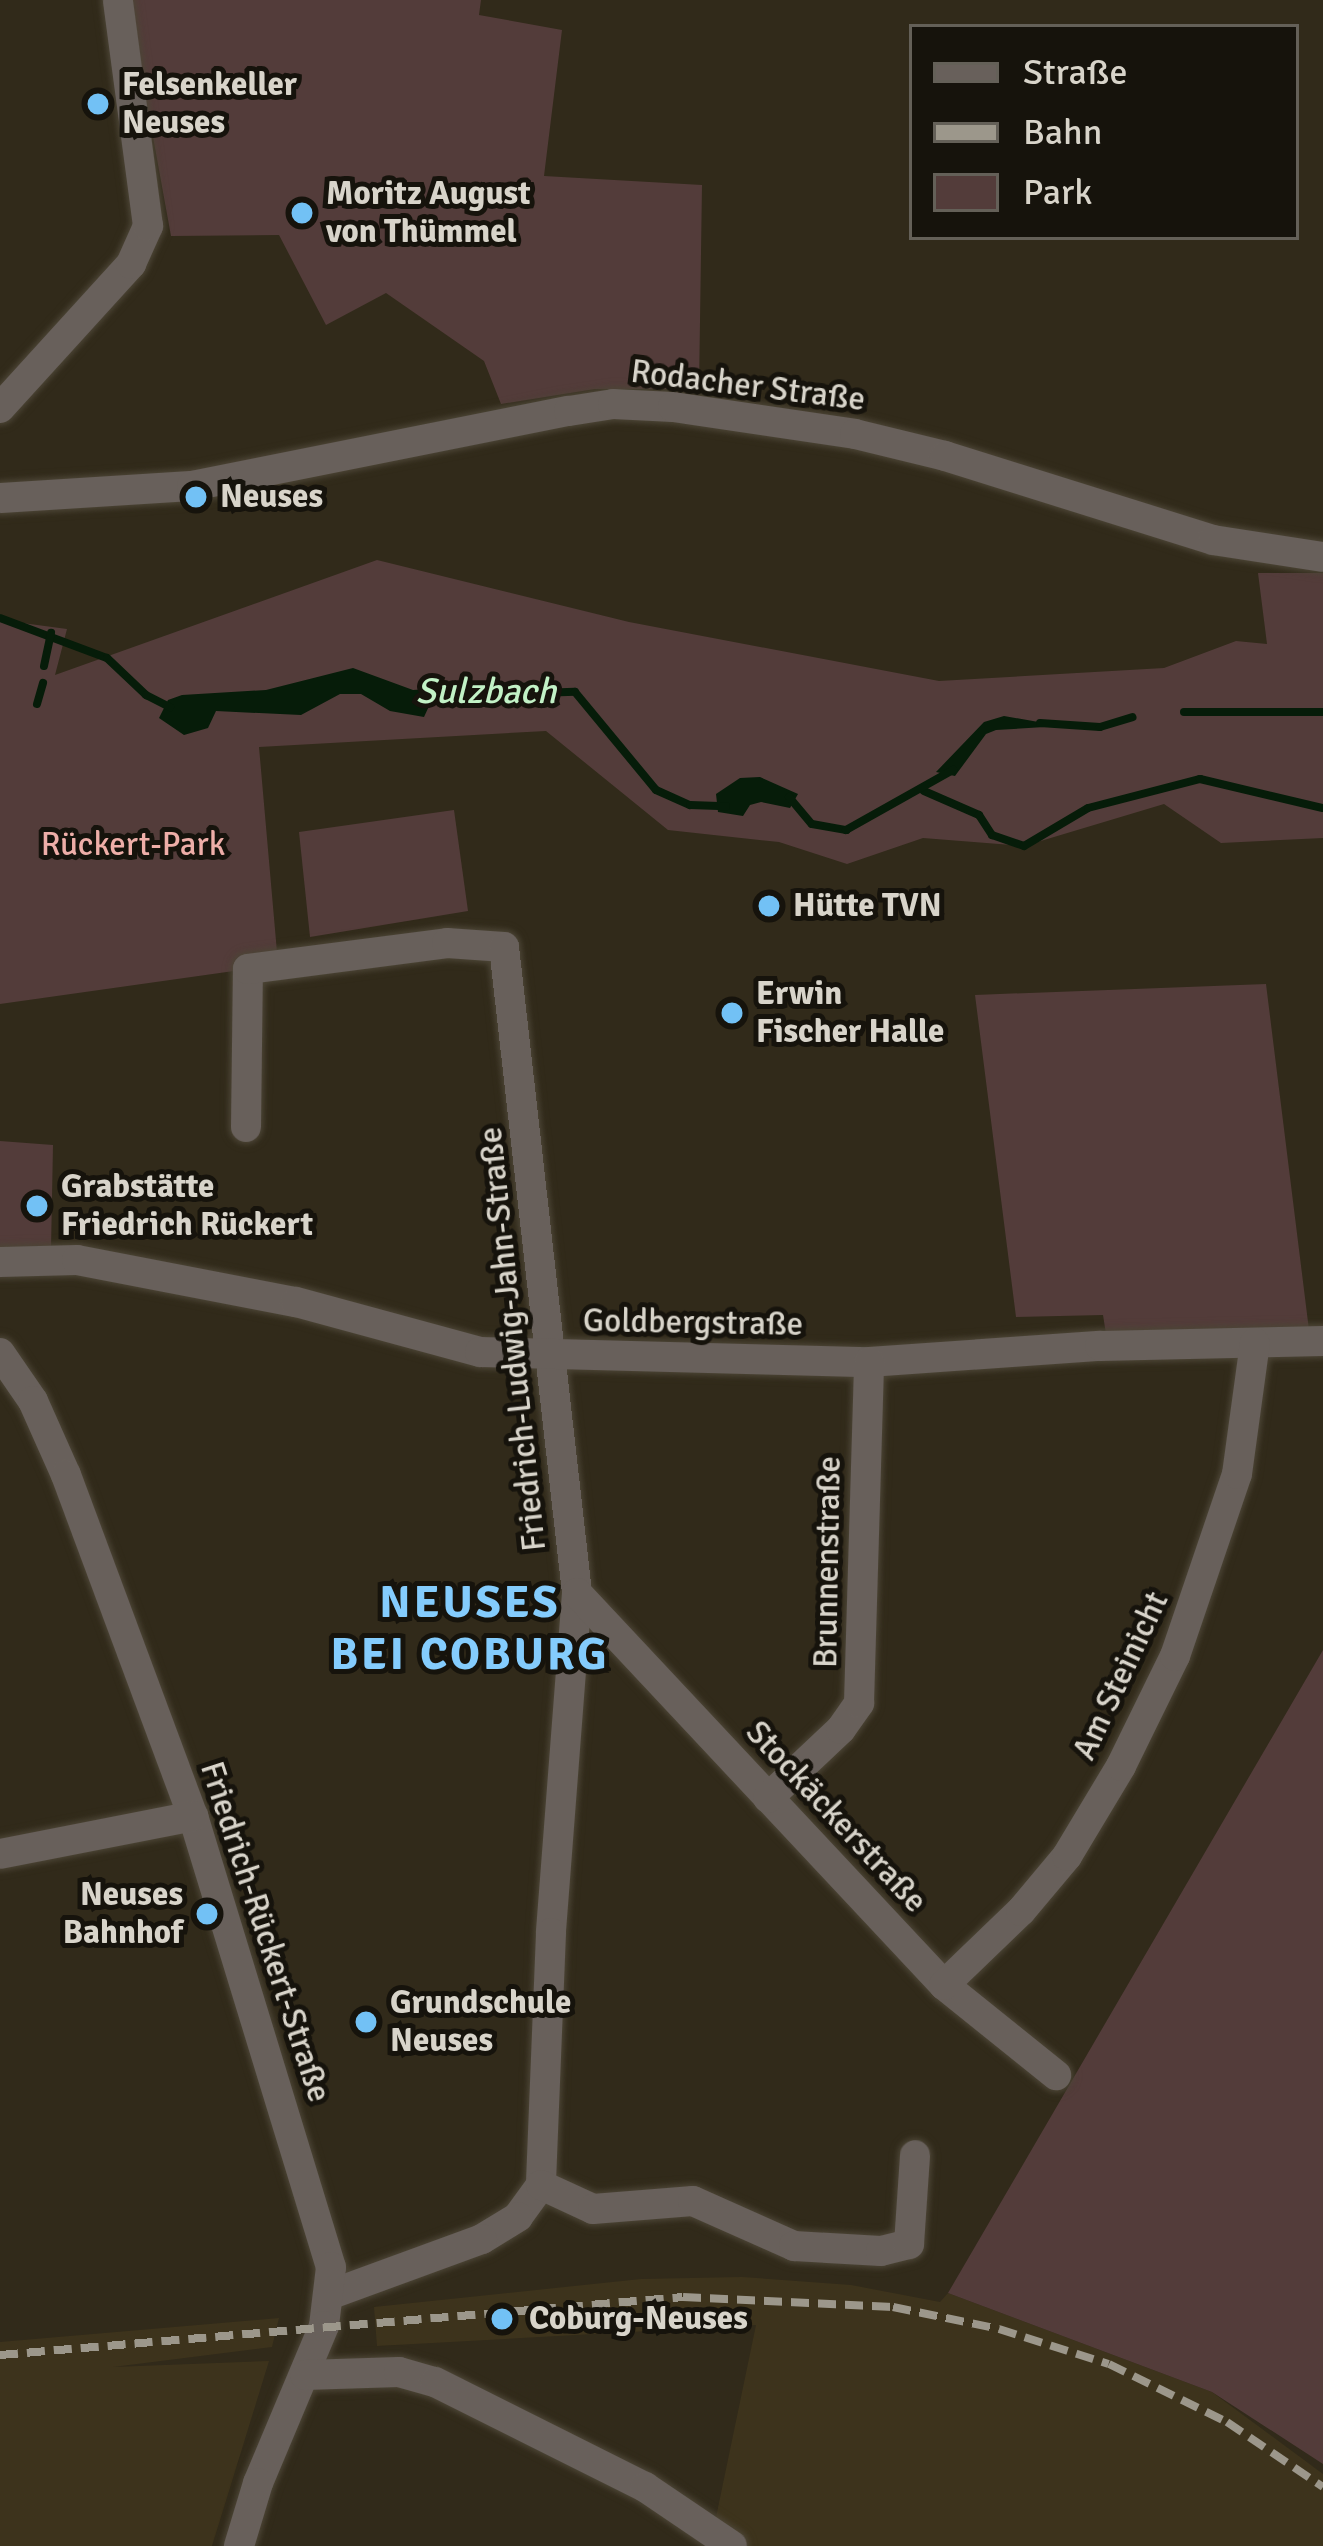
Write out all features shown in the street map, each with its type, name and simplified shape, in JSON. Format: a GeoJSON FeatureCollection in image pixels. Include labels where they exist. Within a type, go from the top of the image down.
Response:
{"type":"FeatureCollection","features":[{"type":"Feature","properties":{"kind":"street"},"geometry":{"type":"LineString","coordinates":[[0,408],[130,264],[148,226],[118,1]]}},
{"type":"Feature","properties":{"kind":"street","name":"Rodacher Straße"},"geometry":{"type":"LineString","coordinates":[[0,498],[192,486],[613,404],[673,407],[855,434],[1263,550],[1323,557]]}},
{"type":"Feature","properties":{"kind":"street","name":"Friedrich-Ludwig-Jahn-Straße"},"geometry":{"type":"LineString","coordinates":[[246,1127],[248,969],[448,943],[505,947],[578,1593],[550,1933],[541,2185]]}},
{"type":"Feature","properties":{"kind":"street","name":"Goldbergstraße"},"geometry":{"type":"LineString","coordinates":[[0,1262],[77,1260],[296,1302],[480,1352],[869,1362],[1036,1348],[1323,1341]]}},
{"type":"Feature","properties":{"kind":"street","name":"Am Steinicht"},"geometry":{"type":"LineString","coordinates":[[944,1985],[1021,1911],[1067,1856],[1121,1766],[1175,1656],[1237,1474],[1255,1343]]}},
{"type":"Feature","properties":{"kind":"street","name":"Friedrich-Rückert-Straße"},"geometry":{"type":"LineString","coordinates":[[0,1353],[33,1401],[66,1475],[193,1816],[331,2266],[332,2294],[239,2546]]}},
{"type":"Feature","properties":{"kind":"street","name":"Brunnenstraße"},"geometry":{"type":"LineString","coordinates":[[768,1798],[841,1729],[860,1703],[869,1362]]}},
{"type":"Feature","properties":{"kind":"street","name":"Stockäckerstraße"},"geometry":{"type":"LineString","coordinates":[[578,1593],[944,1985],[1056,2075]]}},
{"type":"Feature","properties":{"kind":"street"},"geometry":{"type":"LineString","coordinates":[[0,1854],[193,1816]]}},
{"type":"Feature","properties":{"kind":"street"},"geometry":{"type":"LineString","coordinates":[[332,2294],[482,2239],[518,2218],[541,2185],[593,2209],[693,2201],[794,2246],[881,2252],[909,2244],[915,2155]]}},
{"type":"Feature","properties":{"kind":"street"},"geometry":{"type":"LineString","coordinates":[[305,2375],[399,2372],[436,2382],[645,2487],[732,2546]]}},
{"type":"Feature","properties":{"kind":"shaded area"},"geometry":{"type":"Polygon","coordinates":[[[742,2277],[851,2285],[940,2302],[948,2293],[1212,2392],[1323,2474],[1323,2546],[710,2546],[756,2325],[377,2346],[374,2307],[641,2279],[742,2277]]]}},
{"type":"Feature","properties":{"kind":"shaded area"},"geometry":{"type":"Polygon","coordinates":[[[279,2318],[272,2347],[113,2367],[269,2361],[212,2546],[0,2546],[0,2342],[279,2318]]]}},
{"type":"Feature","properties":{"kind":"green space"},"geometry":{"type":"Polygon","coordinates":[[[128,0],[481,0],[479,15],[562,30],[544,176],[702,185],[699,389],[595,389],[501,404],[484,361],[386,293],[326,325],[279,235],[171,236],[128,0]]]}},
{"type":"Feature","properties":{"kind":"green space","name":"Rückert-Park"},"geometry":{"type":"Polygon","coordinates":[[[377,560],[629,622],[939,681],[1164,668],[1236,641],[1267,644],[1258,573],[1323,573],[1323,838],[1221,843],[1164,804],[1024,846],[923,838],[847,864],[779,842],[668,830],[546,731],[259,747],[277,952],[248,969],[0,1004],[0,620],[67,629],[55,675],[377,560]]]}},
{"type":"Feature","properties":{"kind":"green space"},"geometry":{"type":"Polygon","coordinates":[[[454,810],[468,911],[310,937],[299,832],[454,810]]]}},
{"type":"Feature","properties":{"kind":"green space"},"geometry":{"type":"Polygon","coordinates":[[[1266,984],[1309,1330],[1106,1334],[1103,1315],[1016,1317],[975,995],[1266,984]]]}},
{"type":"Feature","properties":{"kind":"green space"},"geometry":{"type":"Polygon","coordinates":[[[0,1141],[53,1145],[51,1249],[0,1252],[0,1141]]]}},
{"type":"Feature","properties":{"kind":"green space"},"geometry":{"type":"Polygon","coordinates":[[[1323,1650],[1323,2464],[1212,2392],[948,2293],[1323,1650]]]}},
{"type":"Feature","properties":{"kind":"water"},"geometry":{"type":"Polygon","coordinates":[[[353,668],[413,690],[537,682],[554,702],[430,704],[424,717],[390,711],[361,694],[340,694],[301,715],[216,711],[208,728],[184,735],[159,718],[168,700],[182,695],[266,690],[353,668]]]}},
{"type":"Feature","properties":{"kind":"water"},"geometry":{"type":"Polygon","coordinates":[[[1004,716],[1061,726],[996,730],[986,734],[955,776],[936,772],[984,722],[1004,716]]]}},
{"type":"Feature","properties":{"kind":"water"},"geometry":{"type":"Polygon","coordinates":[[[760,777],[798,794],[790,808],[761,802],[750,805],[743,816],[718,812],[716,794],[740,778],[760,777]]]}},
{"type":"Feature","properties":{"kind":"waterway","name":"Sulzbach"},"geometry":{"type":"LineString","coordinates":[[0,618],[107,658],[146,695],[170,707]]}},
{"type":"Feature","properties":{"kind":"waterway"},"geometry":{"type":"LineString","coordinates":[[44,666],[51,633]]}},
{"type":"Feature","properties":{"kind":"waterway"},"geometry":{"type":"LineString","coordinates":[[37,704],[43,683]]}},
{"type":"Feature","properties":{"kind":"waterway","name":"Sulzbach"},"geometry":{"type":"LineString","coordinates":[[538,693],[575,692],[656,790],[690,805],[726,806]]}},
{"type":"Feature","properties":{"kind":"waterway","name":"Sulzbach"},"geometry":{"type":"LineString","coordinates":[[1184,712],[1323,712]]}},
{"type":"Feature","properties":{"kind":"waterway","name":"Sulzbach"},"geometry":{"type":"LineString","coordinates":[[1040,723],[1100,727],[1133,717]]}},
{"type":"Feature","properties":{"kind":"waterway","name":"Sulzbach"},"geometry":{"type":"LineString","coordinates":[[789,797],[812,824],[846,830],[953,770]]}},
{"type":"Feature","properties":{"kind":"waterway","name":"Sulzbach"},"geometry":{"type":"LineString","coordinates":[[924,791],[979,815],[992,835],[1024,846],[1088,808],[1200,779],[1323,808]]}},
{"type":"Feature","properties":{"kind":"railway"},"geometry":{"type":"LineString","coordinates":[[0,2355],[683,2297],[893,2307],[999,2329],[1109,2364],[1227,2422],[1323,2487]]}},
{"type":"Feature","properties":{"kind":"place","name":"Felsenkeller Neuses"},"geometry":{"type":"Point","coordinates":[98,104]}},
{"type":"Feature","properties":{"kind":"place","name":"Moritz August von Thümmel"},"geometry":{"type":"Point","coordinates":[302,213]}},
{"type":"Feature","properties":{"kind":"place","name":"Neuses"},"geometry":{"type":"Point","coordinates":[196,497]}},
{"type":"Feature","properties":{"kind":"place","name":"Hütte TVN"},"geometry":{"type":"Point","coordinates":[769,906]}},
{"type":"Feature","properties":{"kind":"place","name":"Erwin Fischer Halle"},"geometry":{"type":"Point","coordinates":[732,1013]}},
{"type":"Feature","properties":{"kind":"place","name":"Grabstätte Friedrich Rückert"},"geometry":{"type":"Point","coordinates":[37,1206]}},
{"type":"Feature","properties":{"kind":"place","name":"Neuses Bahnhof"},"geometry":{"type":"Point","coordinates":[207,1914]}},
{"type":"Feature","properties":{"kind":"place","name":"Grundschule Neuses"},"geometry":{"type":"Point","coordinates":[366,2022]}},
{"type":"Feature","properties":{"kind":"place","name":"Coburg-Neuses"},"geometry":{"type":"Point","coordinates":[502,2319]}},
{"type":"Feature","properties":{"kind":"district","name":"NEUSES BEI COBURG"},"geometry":{"type":"Point","coordinates":[470,1629]}}]}
